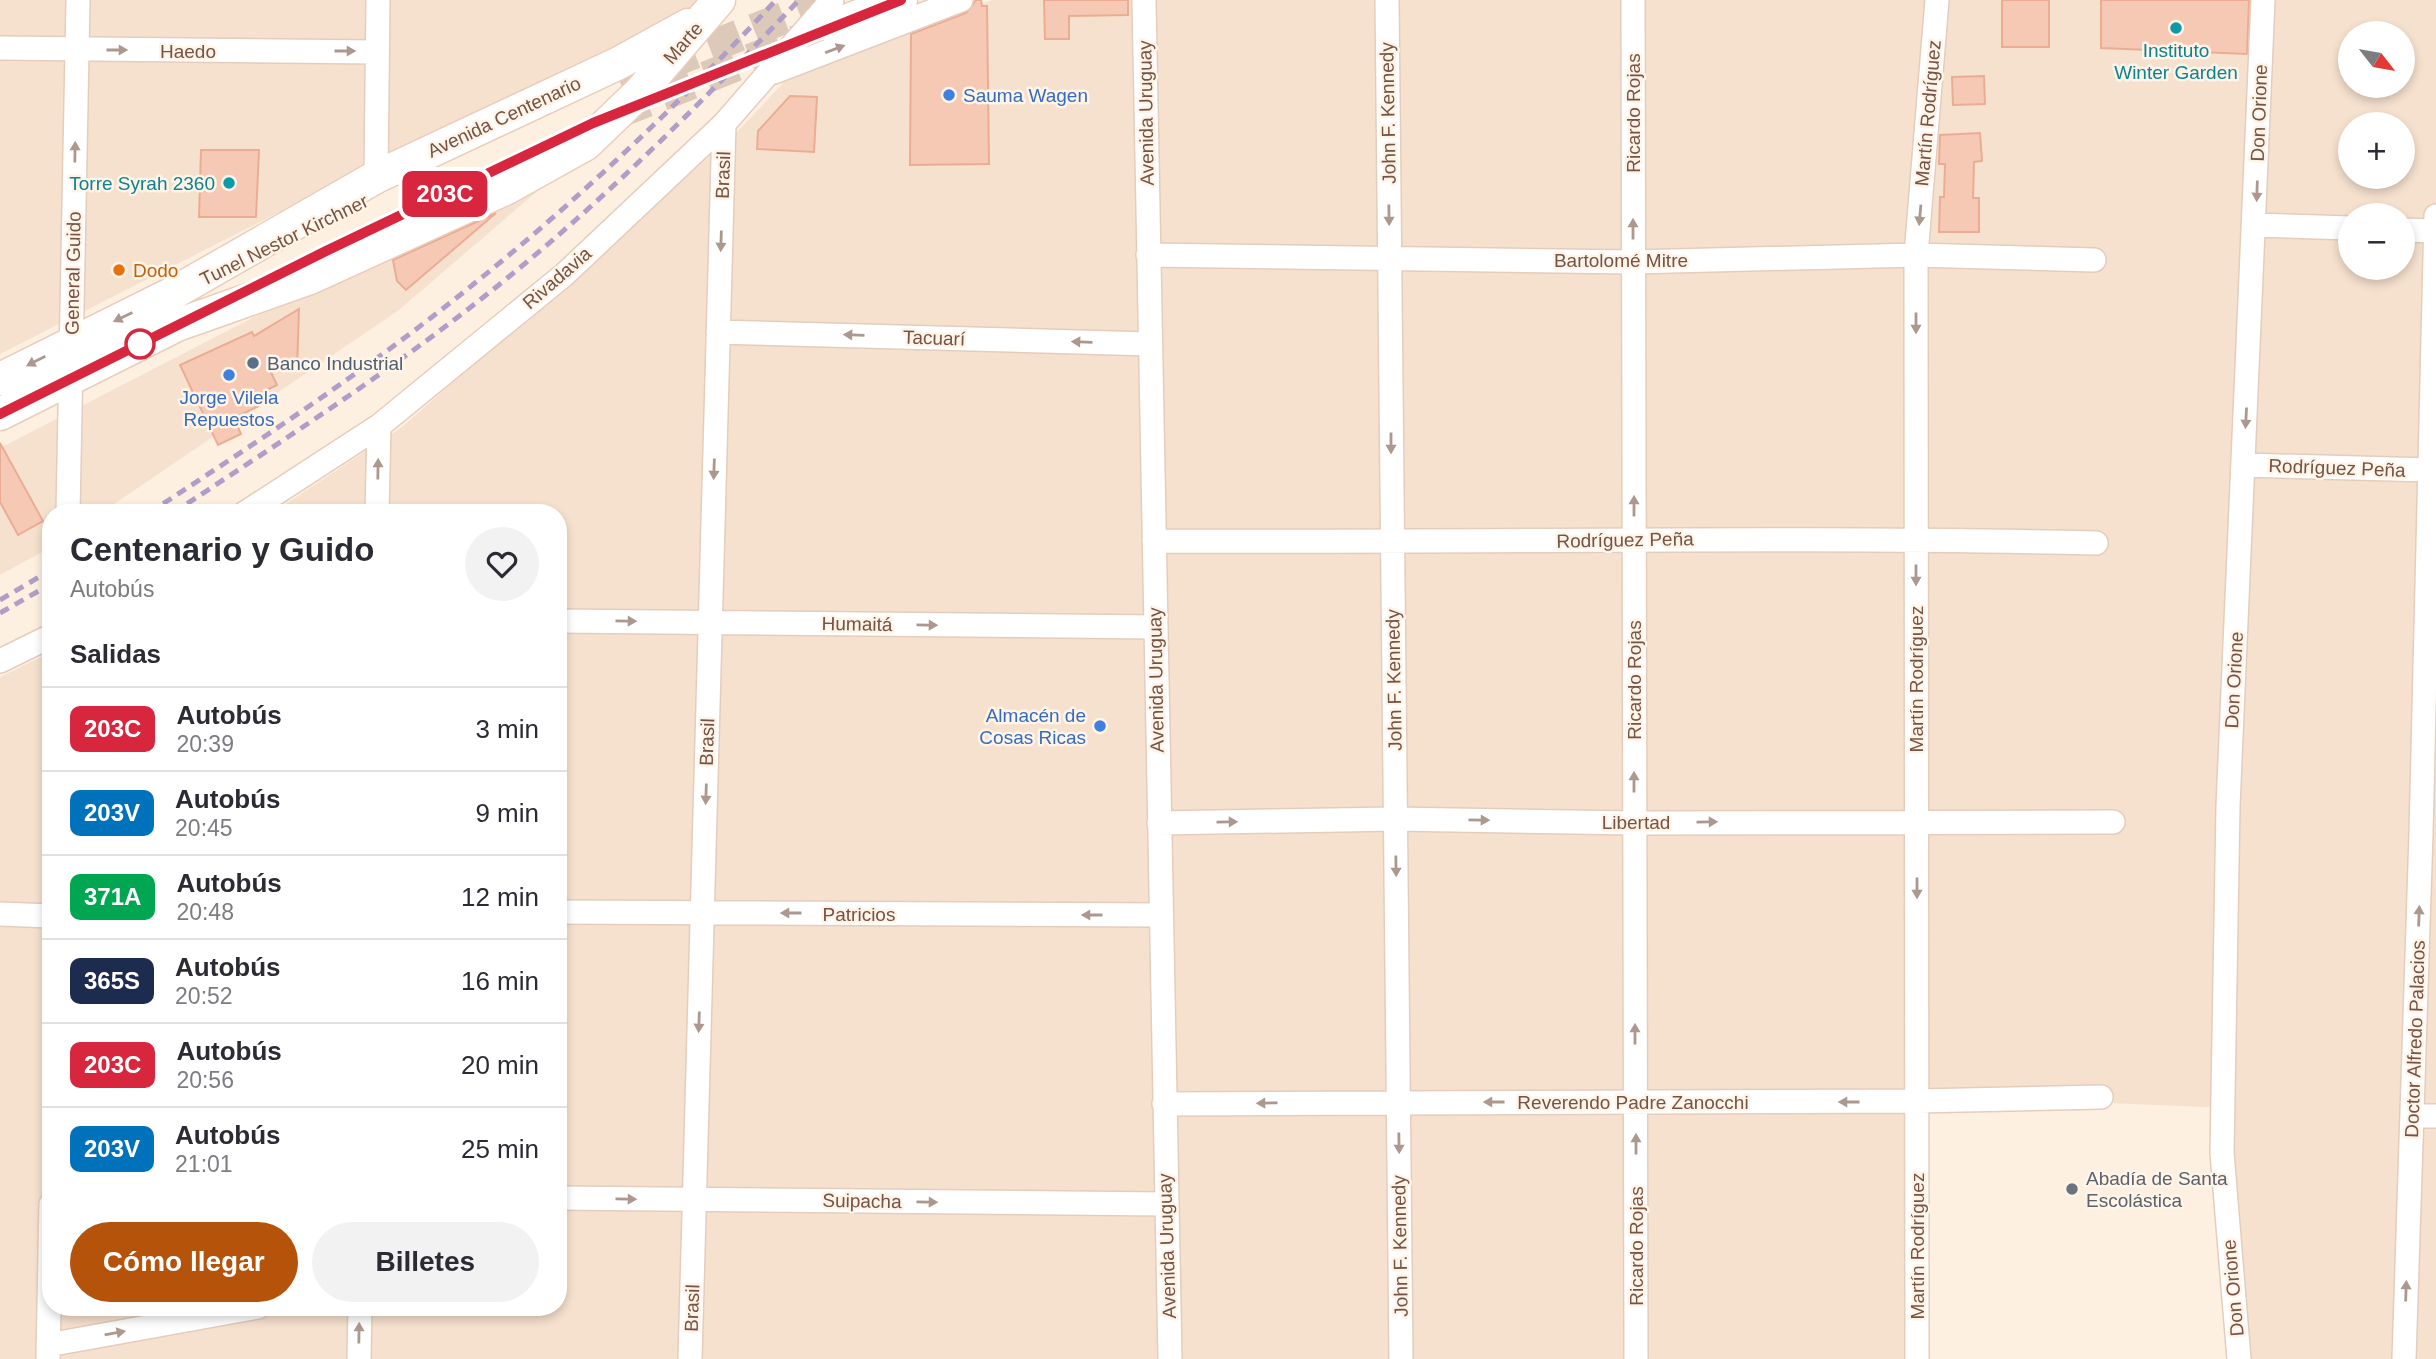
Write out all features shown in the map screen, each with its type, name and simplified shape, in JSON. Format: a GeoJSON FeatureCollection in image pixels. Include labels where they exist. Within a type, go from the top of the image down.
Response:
{"type":"FeatureCollection","features":[{"type":"Feature","properties":{"kind":"street","name":"General Guido"},"geometry":{"type":"LineString","coordinates":[[68,504],[78,0]]}},
{"type":"Feature","properties":{"kind":"street"},"geometry":{"type":"LineString","coordinates":[[376,177],[378,0]]}},
{"type":"Feature","properties":{"kind":"street"},"geometry":{"type":"LineString","coordinates":[[832,13],[901,0]]}},
{"type":"Feature","properties":{"kind":"street"},"geometry":{"type":"LineString","coordinates":[[772,73],[961,0]]}},
{"type":"Feature","properties":{"kind":"street","name":"Avenida Uruguay"},"geometry":{"type":"LineString","coordinates":[[1144,0],[1170,1359]]}},
{"type":"Feature","properties":{"kind":"street","name":"John F. Kennedy"},"geometry":{"type":"LineString","coordinates":[[1387,0],[1401,1359]]}},
{"type":"Feature","properties":{"kind":"street","name":"Ricardo Rojas"},"geometry":{"type":"LineString","coordinates":[[1633,0],[1636,1359]]}},
{"type":"Feature","properties":{"kind":"street","name":"Martín Rodríguez"},"geometry":{"type":"LineString","coordinates":[[1917,1359],[1916,255],[1937,0]]}},
{"type":"Feature","properties":{"kind":"street","name":"Don Orione"},"geometry":{"type":"LineString","coordinates":[[2239,1359],[2222,1153],[2228,806],[2263,0]]}},
{"type":"Feature","properties":{"kind":"street","name":"Avenida Centenario"},"geometry":{"type":"LineString","coordinates":[[0,379],[175,292],[376,177],[627,79],[715,6]]}},
{"type":"Feature","properties":{"kind":"street","name":"Rivadavia"},"geometry":{"type":"LineString","coordinates":[[259,504],[379,426],[565,274],[724,124],[832,13]]}},
{"type":"Feature","properties":{"kind":"street","name":"Haedo"},"geometry":{"type":"LineString","coordinates":[[0,48],[377,52]]}},
{"type":"Feature","properties":{"kind":"street"},"geometry":{"type":"LineString","coordinates":[[0,414],[177,325],[310,278],[508,188],[589,134],[627,79]]}},
{"type":"Feature","properties":{"kind":"street","name":"Tunel Nestor Kirchner"},"geometry":{"type":"LineString","coordinates":[[175,292],[627,79]]}},
{"type":"Feature","properties":{"kind":"street","name":"Brasil"},"geometry":{"type":"LineString","coordinates":[[690,1359],[724,124]]}},
{"type":"Feature","properties":{"kind":"street","name":"Doctor Alfredo Palacios"},"geometry":{"type":"LineString","coordinates":[[2404,1359],[2413,1115],[2429,833],[2432,572],[2430,470],[2436,216]]}},
{"type":"Feature","properties":{"kind":"street"},"geometry":{"type":"LineString","coordinates":[[2255,225],[2338,228]]}},
{"type":"Feature","properties":{"kind":"street"},"geometry":{"type":"LineString","coordinates":[[2415,230],[2435,231]]}},
{"type":"Feature","properties":{"kind":"street","name":"Bartolomé Mitre"},"geometry":{"type":"LineString","coordinates":[[1148,255],[1633,261],[1916,255],[2094,260]]}},
{"type":"Feature","properties":{"kind":"street","name":"Tacuarí"},"geometry":{"type":"LineString","coordinates":[[718,332],[1150,344]]}},
{"type":"Feature","properties":{"kind":"street"},"geometry":{"type":"LineString","coordinates":[[377,504],[379,426]]}},
{"type":"Feature","properties":{"kind":"street","name":"Rodríguez Peña"},"geometry":{"type":"LineString","coordinates":[[2244,465],[2430,470]]}},
{"type":"Feature","properties":{"kind":"street","name":"Rodríguez Peña"},"geometry":{"type":"LineString","coordinates":[[1154,541],[1392,543],[1634,539],[1916,539],[2096,543]]}},
{"type":"Feature","properties":{"kind":"street","name":"Humaitá"},"geometry":{"type":"LineString","coordinates":[[567,621],[1155,627]]}},
{"type":"Feature","properties":{"kind":"street"},"geometry":{"type":"LineString","coordinates":[[0,661],[42,640]]}},
{"type":"Feature","properties":{"kind":"street","name":"Libertad"},"geometry":{"type":"LineString","coordinates":[[1159,823],[1396,819],[1634,823],[1916,820],[2113,822]]}},
{"type":"Feature","properties":{"kind":"street","name":"Patricios"},"geometry":{"type":"LineString","coordinates":[[567,912],[1160,915]]}},
{"type":"Feature","properties":{"kind":"street"},"geometry":{"type":"LineString","coordinates":[[0,914],[42,916]]}},
{"type":"Feature","properties":{"kind":"street","name":"Reverendo Padre Zanocchi"},"geometry":{"type":"LineString","coordinates":[[1164,1104],[1918,1101],[2101,1097]]}},
{"type":"Feature","properties":{"kind":"street"},"geometry":{"type":"LineString","coordinates":[[2413,1115],[2436,1116]]}},
{"type":"Feature","properties":{"kind":"street","name":"Suipacha"},"geometry":{"type":"LineString","coordinates":[[567,1198],[1166,1204]]}},
{"type":"Feature","properties":{"kind":"street"},"geometry":{"type":"LineString","coordinates":[[49,1316],[48,1352],[216,1316]]}},
{"type":"Feature","properties":{"kind":"street"},"geometry":{"type":"LineString","coordinates":[[359,1359],[360,1316]]}},
{"type":"Feature","properties":{"kind":"shaded area"},"geometry":{"type":"Polygon","coordinates":[[[0,0],[703,0],[675,20],[390,156],[0,354],[0,0]]]}},
{"type":"Feature","properties":{"kind":"shaded area"},"geometry":{"type":"Polygon","coordinates":[[[992,0],[2436,0],[2436,1359],[2251,1359],[2231,1108],[1912,1095],[1905,1359],[0,1359],[0,677],[42,656],[42,1316],[567,1316],[567,504],[286,504],[402,427],[737,132],[787,79],[992,0]]]}},
{"type":"Feature","properties":{"kind":"shaded area"},"geometry":{"type":"Polygon","coordinates":[[[548,182],[399,310],[114,504],[42,504],[42,552],[0,575],[0,448],[316,285],[548,182]]]}},
{"type":"Feature","properties":{"kind":"building","name":"Sauma Wagen"},"geometry":{"type":"Polygon","coordinates":[[[976,0],[981,0],[982,6],[987,6],[989,164],[910,165],[911,34],[966,13],[976,0]]]}},
{"type":"Feature","properties":{"kind":"building"},"geometry":{"type":"Polygon","coordinates":[[[1044,0],[1128,0],[1128,15],[1069,16],[1069,39],[1045,39],[1044,0]]]}},
{"type":"Feature","properties":{"kind":"building"},"geometry":{"type":"Polygon","coordinates":[[[2002,0],[2049,0],[2049,47],[2002,47],[2002,0]]]}},
{"type":"Feature","properties":{"kind":"building","name":"Instituto Winter Garden"},"geometry":{"type":"Polygon","coordinates":[[[2101,0],[2249,0],[2247,54],[2101,48],[2101,0]]]}},
{"type":"Feature","properties":{"kind":"building"},"geometry":{"type":"Polygon","coordinates":[[[1984,76],[1985,104],[1953,105],[1952,77],[1984,76]]]}},
{"type":"Feature","properties":{"kind":"building"},"geometry":{"type":"Polygon","coordinates":[[[790,96],[817,97],[814,152],[757,149],[758,131],[790,96]]]}},
{"type":"Feature","properties":{"kind":"building"},"geometry":{"type":"Polygon","coordinates":[[[1980,133],[1982,161],[1974,162],[1973,198],[1979,198],[1979,232],[1939,232],[1945,164],[1939,164],[1940,135],[1980,133]]]}},
{"type":"Feature","properties":{"kind":"building","name":"Torre Syrah 2360"},"geometry":{"type":"Polygon","coordinates":[[[201,150],[259,150],[256,217],[199,217],[201,150]]]}},
{"type":"Feature","properties":{"kind":"building"},"geometry":{"type":"Polygon","coordinates":[[[496,213],[406,290],[397,281],[393,260],[496,213]]]}},
{"type":"Feature","properties":{"kind":"building"},"geometry":{"type":"Polygon","coordinates":[[[299,309],[297,369],[269,368],[277,385],[254,396],[259,406],[234,418],[241,434],[218,445],[180,365],[252,332],[254,336],[299,309]]]}},
{"type":"Feature","properties":{"kind":"building"},"geometry":{"type":"Polygon","coordinates":[[[0,443],[42,522],[18,535],[0,502],[0,443]]]}},
{"type":"Feature","properties":{"kind":"tunnel"},"geometry":{"type":"LineString","coordinates":[[620,82],[830,0]]}},
{"type":"Feature","properties":{"kind":"tunnel"},"geometry":{"type":"LineString","coordinates":[[617,113],[812,35]]}},
{"type":"Feature","properties":{"kind":"railway"},"geometry":{"type":"LineString","coordinates":[[163,504],[344,382],[505,258],[645,134],[776,0]]}},
{"type":"Feature","properties":{"kind":"railway"},"geometry":{"type":"LineString","coordinates":[[187,504],[388,368],[511,275],[587,210],[660,142],[799,0]]}},
{"type":"Feature","properties":{"kind":"railway"},"geometry":{"type":"LineString","coordinates":[[0,600],[42,575]]}},
{"type":"Feature","properties":{"kind":"railway"},"geometry":{"type":"LineString","coordinates":[[0,613],[42,589]]}},
{"type":"Feature","properties":{"kind":"bus line","name":"203C"},"geometry":{"type":"LineString","coordinates":[[0,414],[326,251],[593,123],[901,0]]}},
{"type":"Feature","properties":{"kind":"place","name":"Instituto Winter Garden"},"geometry":{"type":"Point","coordinates":[2176,28]}},
{"type":"Feature","properties":{"kind":"place","name":"Sauma Wagen"},"geometry":{"type":"Point","coordinates":[949,95]}},
{"type":"Feature","properties":{"kind":"place","name":"Torre Syrah 2360"},"geometry":{"type":"Point","coordinates":[229,183]}},
{"type":"Feature","properties":{"kind":"place","name":"Dodo"},"geometry":{"type":"Point","coordinates":[119,270]}},
{"type":"Feature","properties":{"kind":"place","name":"Banco Industrial"},"geometry":{"type":"Point","coordinates":[253,363]}},
{"type":"Feature","properties":{"kind":"place","name":"Jorge Vilela Repuestos"},"geometry":{"type":"Point","coordinates":[229,375]}},
{"type":"Feature","properties":{"kind":"place","name":"Almacén de Cosas Ricas"},"geometry":{"type":"Point","coordinates":[1100,726]}},
{"type":"Feature","properties":{"kind":"place","name":"Abadía de Santa Escolástica"},"geometry":{"type":"Point","coordinates":[2072,1189]}}]}
